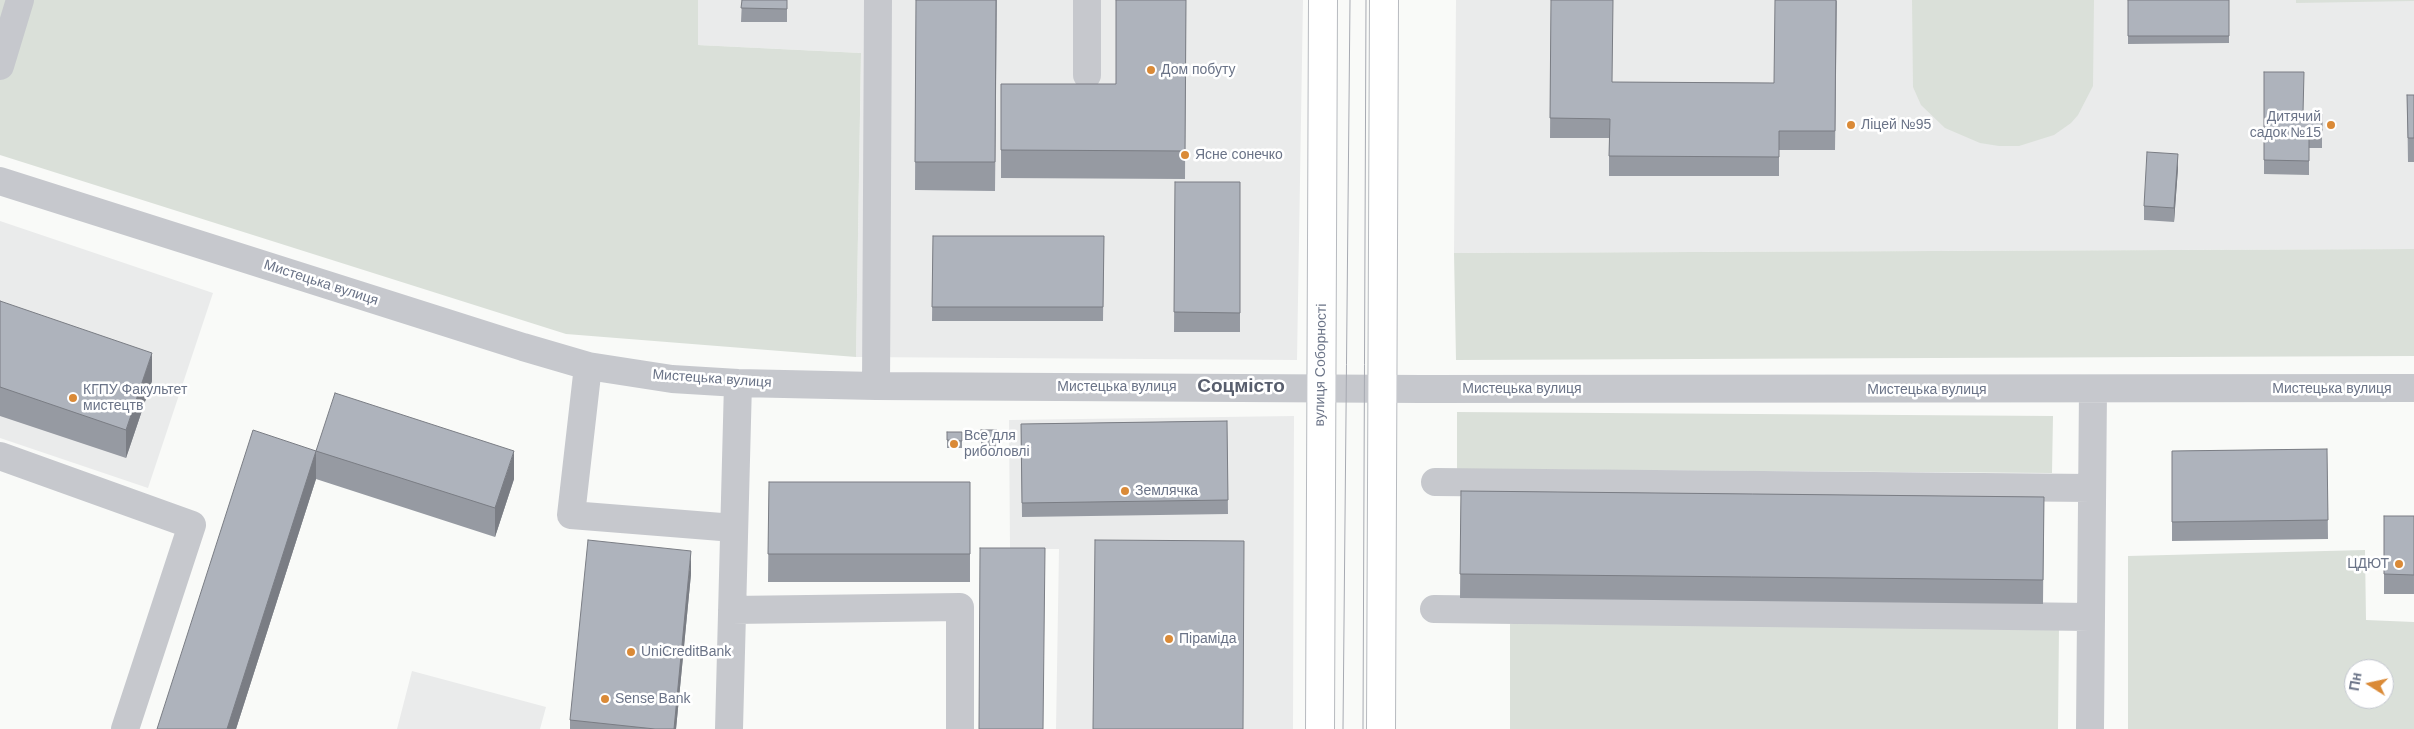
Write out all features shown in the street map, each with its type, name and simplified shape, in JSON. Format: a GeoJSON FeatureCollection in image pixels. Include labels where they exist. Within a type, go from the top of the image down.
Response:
{"type":"FeatureCollection","features":[{"type":"Feature","properties":{"kind":"main road","name":"вулиця Соборності"},"geometry":{"type":"LineString","coordinates":[[1320,729],[1323,0]]}},
{"type":"Feature","properties":{"kind":"main road"},"geometry":{"type":"LineString","coordinates":[[1381,729],[1384,0]]}},
{"type":"Feature","properties":{"kind":"street"},"geometry":{"type":"LineString","coordinates":[[0,66],[20,0]]}},
{"type":"Feature","properties":{"kind":"street"},"geometry":{"type":"LineString","coordinates":[[876,386],[878,0]]}},
{"type":"Feature","properties":{"kind":"street"},"geometry":{"type":"LineString","coordinates":[[1087,0],[1087,74]]}},
{"type":"Feature","properties":{"kind":"street","name":"Мистецька вулиця"},"geometry":{"type":"LineString","coordinates":[[0,181],[588,366],[672,379],[738,383],[876,386],[1321,389],[2093,390],[2414,388]]}},
{"type":"Feature","properties":{"kind":"street"},"geometry":{"type":"LineString","coordinates":[[588,366],[571,515],[734,528]]}},
{"type":"Feature","properties":{"kind":"street"},"geometry":{"type":"LineString","coordinates":[[729,729],[738,383]]}},
{"type":"Feature","properties":{"kind":"street"},"geometry":{"type":"LineString","coordinates":[[2090,729],[2093,390]]}},
{"type":"Feature","properties":{"kind":"street"},"geometry":{"type":"LineString","coordinates":[[0,456],[192,525],[125,729]]}},
{"type":"Feature","properties":{"kind":"street"},"geometry":{"type":"LineString","coordinates":[[1435,482],[2091,488]]}},
{"type":"Feature","properties":{"kind":"street"},"geometry":{"type":"LineString","coordinates":[[732,610],[960,607],[960,729]]}},
{"type":"Feature","properties":{"kind":"street"},"geometry":{"type":"LineString","coordinates":[[1434,609],[2090,618]]}},
{"type":"Feature","properties":{"kind":"shaded area"},"geometry":{"type":"Polygon","coordinates":[[[0,0],[698,0],[698,45],[861,53],[856,357],[566,334],[0,155],[0,0]]]}},
{"type":"Feature","properties":{"kind":"shaded area"},"geometry":{"type":"Polygon","coordinates":[[[698,0],[1303,0],[1297,360],[856,357],[861,53],[698,45],[698,0]]]}},
{"type":"Feature","properties":{"kind":"shaded area","name":"Ліцей №95"},"geometry":{"type":"Polygon","coordinates":[[[1456,0],[2414,0],[2414,249],[1454,253],[1456,0]]]}},
{"type":"Feature","properties":{"kind":"shaded area"},"geometry":{"type":"Polygon","coordinates":[[[1912,0],[2094,0],[2093,86],[2078,115],[2071,123],[2054,135],[2019,146],[1999,146],[1980,143],[1945,128],[1921,105],[1913,87],[1912,0]]]}},
{"type":"Feature","properties":{"kind":"shaded area"},"geometry":{"type":"Polygon","coordinates":[[[2296,0],[2414,0],[2414,1],[2296,3],[2296,0]]]}},
{"type":"Feature","properties":{"kind":"shaded area"},"geometry":{"type":"Polygon","coordinates":[[[0,221],[213,293],[148,488],[0,438],[0,221]]]}},
{"type":"Feature","properties":{"kind":"shaded area"},"geometry":{"type":"Polygon","coordinates":[[[2414,249],[2414,356],[1456,360],[1454,253],[2414,249]]]}},
{"type":"Feature","properties":{"kind":"shaded area"},"geometry":{"type":"Polygon","coordinates":[[[1457,412],[2053,416],[2052,473],[1457,469],[1457,412]]]}},
{"type":"Feature","properties":{"kind":"shaded area"},"geometry":{"type":"Polygon","coordinates":[[[1294,416],[1293,729],[1056,729],[1059,549],[1010,549],[1009,420],[1294,416]]]}},
{"type":"Feature","properties":{"kind":"shaded area"},"geometry":{"type":"Polygon","coordinates":[[[2365,550],[2366,620],[2414,622],[2414,729],[2128,729],[2128,556],[2365,550]]]}},
{"type":"Feature","properties":{"kind":"shaded area"},"geometry":{"type":"Polygon","coordinates":[[[1510,624],[2059,626],[2058,729],[1510,729],[1510,624]]]}},
{"type":"Feature","properties":{"kind":"shaded area"},"geometry":{"type":"Polygon","coordinates":[[[412,671],[546,707],[540,729],[397,729],[412,671]]]}},
{"type":"Feature","properties":{"kind":"building"},"geometry":{"type":"Polygon","coordinates":[[[742,0],[787,0],[787,9],[741,8],[742,0]]]}},
{"type":"Feature","properties":{"kind":"building"},"geometry":{"type":"Polygon","coordinates":[[[916,0],[996,0],[995,162],[915,162],[916,0]]]}},
{"type":"Feature","properties":{"kind":"building","name":"Дом побуту"},"geometry":{"type":"Polygon","coordinates":[[[1116,0],[1186,0],[1185,151],[1001,150],[1001,84],[1116,84],[1116,0]]]}},
{"type":"Feature","properties":{"kind":"building"},"geometry":{"type":"Polygon","coordinates":[[[1551,0],[1613,0],[1612,82],[1774,83],[1775,0],[1836,0],[1835,131],[1779,131],[1779,157],[1609,156],[1610,119],[1550,118],[1551,0]]]}},
{"type":"Feature","properties":{"kind":"building"},"geometry":{"type":"Polygon","coordinates":[[[2128,0],[2229,0],[2229,36],[2128,36],[2128,0]]]}},
{"type":"Feature","properties":{"kind":"building"},"geometry":{"type":"Polygon","coordinates":[[[2264,72],[2304,72],[2303,113],[2322,114],[2322,134],[2309,134],[2309,161],[2264,160],[2264,72]]]}},
{"type":"Feature","properties":{"kind":"building"},"geometry":{"type":"Polygon","coordinates":[[[2407,95],[2414,95],[2414,138],[2408,138],[2407,95]]]}},
{"type":"Feature","properties":{"kind":"building"},"geometry":{"type":"Polygon","coordinates":[[[2147,152],[2178,154],[2174,208],[2144,206],[2147,152]]]}},
{"type":"Feature","properties":{"kind":"building"},"geometry":{"type":"Polygon","coordinates":[[[1175,182],[1240,182],[1240,313],[1174,312],[1175,182]]]}},
{"type":"Feature","properties":{"kind":"building"},"geometry":{"type":"Polygon","coordinates":[[[933,236],[1104,236],[1103,307],[932,307],[933,236]]]}},
{"type":"Feature","properties":{"kind":"building","name":"КГПУ Факультет мистецтв"},"geometry":{"type":"Polygon","coordinates":[[[0,301],[152,353],[126,430],[0,387],[0,301]]]}},
{"type":"Feature","properties":{"kind":"building"},"geometry":{"type":"Polygon","coordinates":[[[335,393],[514,451],[495,508],[316,451],[335,393]]]}},
{"type":"Feature","properties":{"kind":"building","name":"Землячка"},"geometry":{"type":"Polygon","coordinates":[[[1227,421],[1228,500],[1022,503],[1021,424],[1227,421]]]}},
{"type":"Feature","properties":{"kind":"building"},"geometry":{"type":"Polygon","coordinates":[[[253,430],[316,451],[227,729],[157,729],[253,430]]]}},
{"type":"Feature","properties":{"kind":"building"},"geometry":{"type":"Polygon","coordinates":[[[981,430],[997,430],[996,440],[981,440],[981,430]]]}},
{"type":"Feature","properties":{"kind":"building"},"geometry":{"type":"Polygon","coordinates":[[[947,432],[962,432],[962,441],[947,440],[947,432]]]}},
{"type":"Feature","properties":{"kind":"building"},"geometry":{"type":"Polygon","coordinates":[[[2327,449],[2328,520],[2172,522],[2172,451],[2327,449]]]}},
{"type":"Feature","properties":{"kind":"building"},"geometry":{"type":"Polygon","coordinates":[[[769,482],[970,482],[970,554],[768,554],[769,482]]]}},
{"type":"Feature","properties":{"kind":"building"},"geometry":{"type":"Polygon","coordinates":[[[1461,491],[2044,497],[2043,580],[1460,574],[1461,491]]]}},
{"type":"Feature","properties":{"kind":"building","name":"ЦДЮТ"},"geometry":{"type":"Polygon","coordinates":[[[2384,516],[2414,516],[2414,575],[2384,574],[2384,516]]]}},
{"type":"Feature","properties":{"kind":"building","name":"UniCreditBank"},"geometry":{"type":"Polygon","coordinates":[[[588,540],[691,551],[674,729],[655,729],[570,720],[588,540]]]}},
{"type":"Feature","properties":{"kind":"building","name":"Піраміда"},"geometry":{"type":"Polygon","coordinates":[[[1095,540],[1244,541],[1243,729],[1093,729],[1095,540]]]}},
{"type":"Feature","properties":{"kind":"building"},"geometry":{"type":"Polygon","coordinates":[[[980,548],[1045,548],[1043,729],[979,729],[980,548]]]}},
{"type":"Feature","properties":{"kind":"tram line"},"geometry":{"type":"LineString","coordinates":[[1343,729],[1350,0]]}},
{"type":"Feature","properties":{"kind":"tram line"},"geometry":{"type":"LineString","coordinates":[[1363,729],[1366,0]]}},
{"type":"Feature","properties":{"kind":"place","name":"Дом побуту"},"geometry":{"type":"Point","coordinates":[1151,70]}},
{"type":"Feature","properties":{"kind":"place","name":"Ліцей №95"},"geometry":{"type":"Point","coordinates":[1851,125]}},
{"type":"Feature","properties":{"kind":"place","name":"Дитячий садок №15"},"geometry":{"type":"Point","coordinates":[2331,125]}},
{"type":"Feature","properties":{"kind":"place","name":"Ясне сонечко"},"geometry":{"type":"Point","coordinates":[1185,155]}},
{"type":"Feature","properties":{"kind":"place","name":"КГПУ Факультет мистецтв"},"geometry":{"type":"Point","coordinates":[73,398]}},
{"type":"Feature","properties":{"kind":"place","name":"Все для риболовлі"},"geometry":{"type":"Point","coordinates":[954,444]}},
{"type":"Feature","properties":{"kind":"place","name":"Землячка"},"geometry":{"type":"Point","coordinates":[1125,491]}},
{"type":"Feature","properties":{"kind":"place","name":"ЦДЮТ"},"geometry":{"type":"Point","coordinates":[2399,564]}},
{"type":"Feature","properties":{"kind":"place","name":"Піраміда"},"geometry":{"type":"Point","coordinates":[1169,639]}},
{"type":"Feature","properties":{"kind":"place","name":"UniCreditBank"},"geometry":{"type":"Point","coordinates":[631,652]}},
{"type":"Feature","properties":{"kind":"place","name":"Sense Bank"},"geometry":{"type":"Point","coordinates":[605,699]}},
{"type":"Feature","properties":{"kind":"district","name":"Соцмісто"},"geometry":{"type":"Point","coordinates":[1241,387]}}]}
